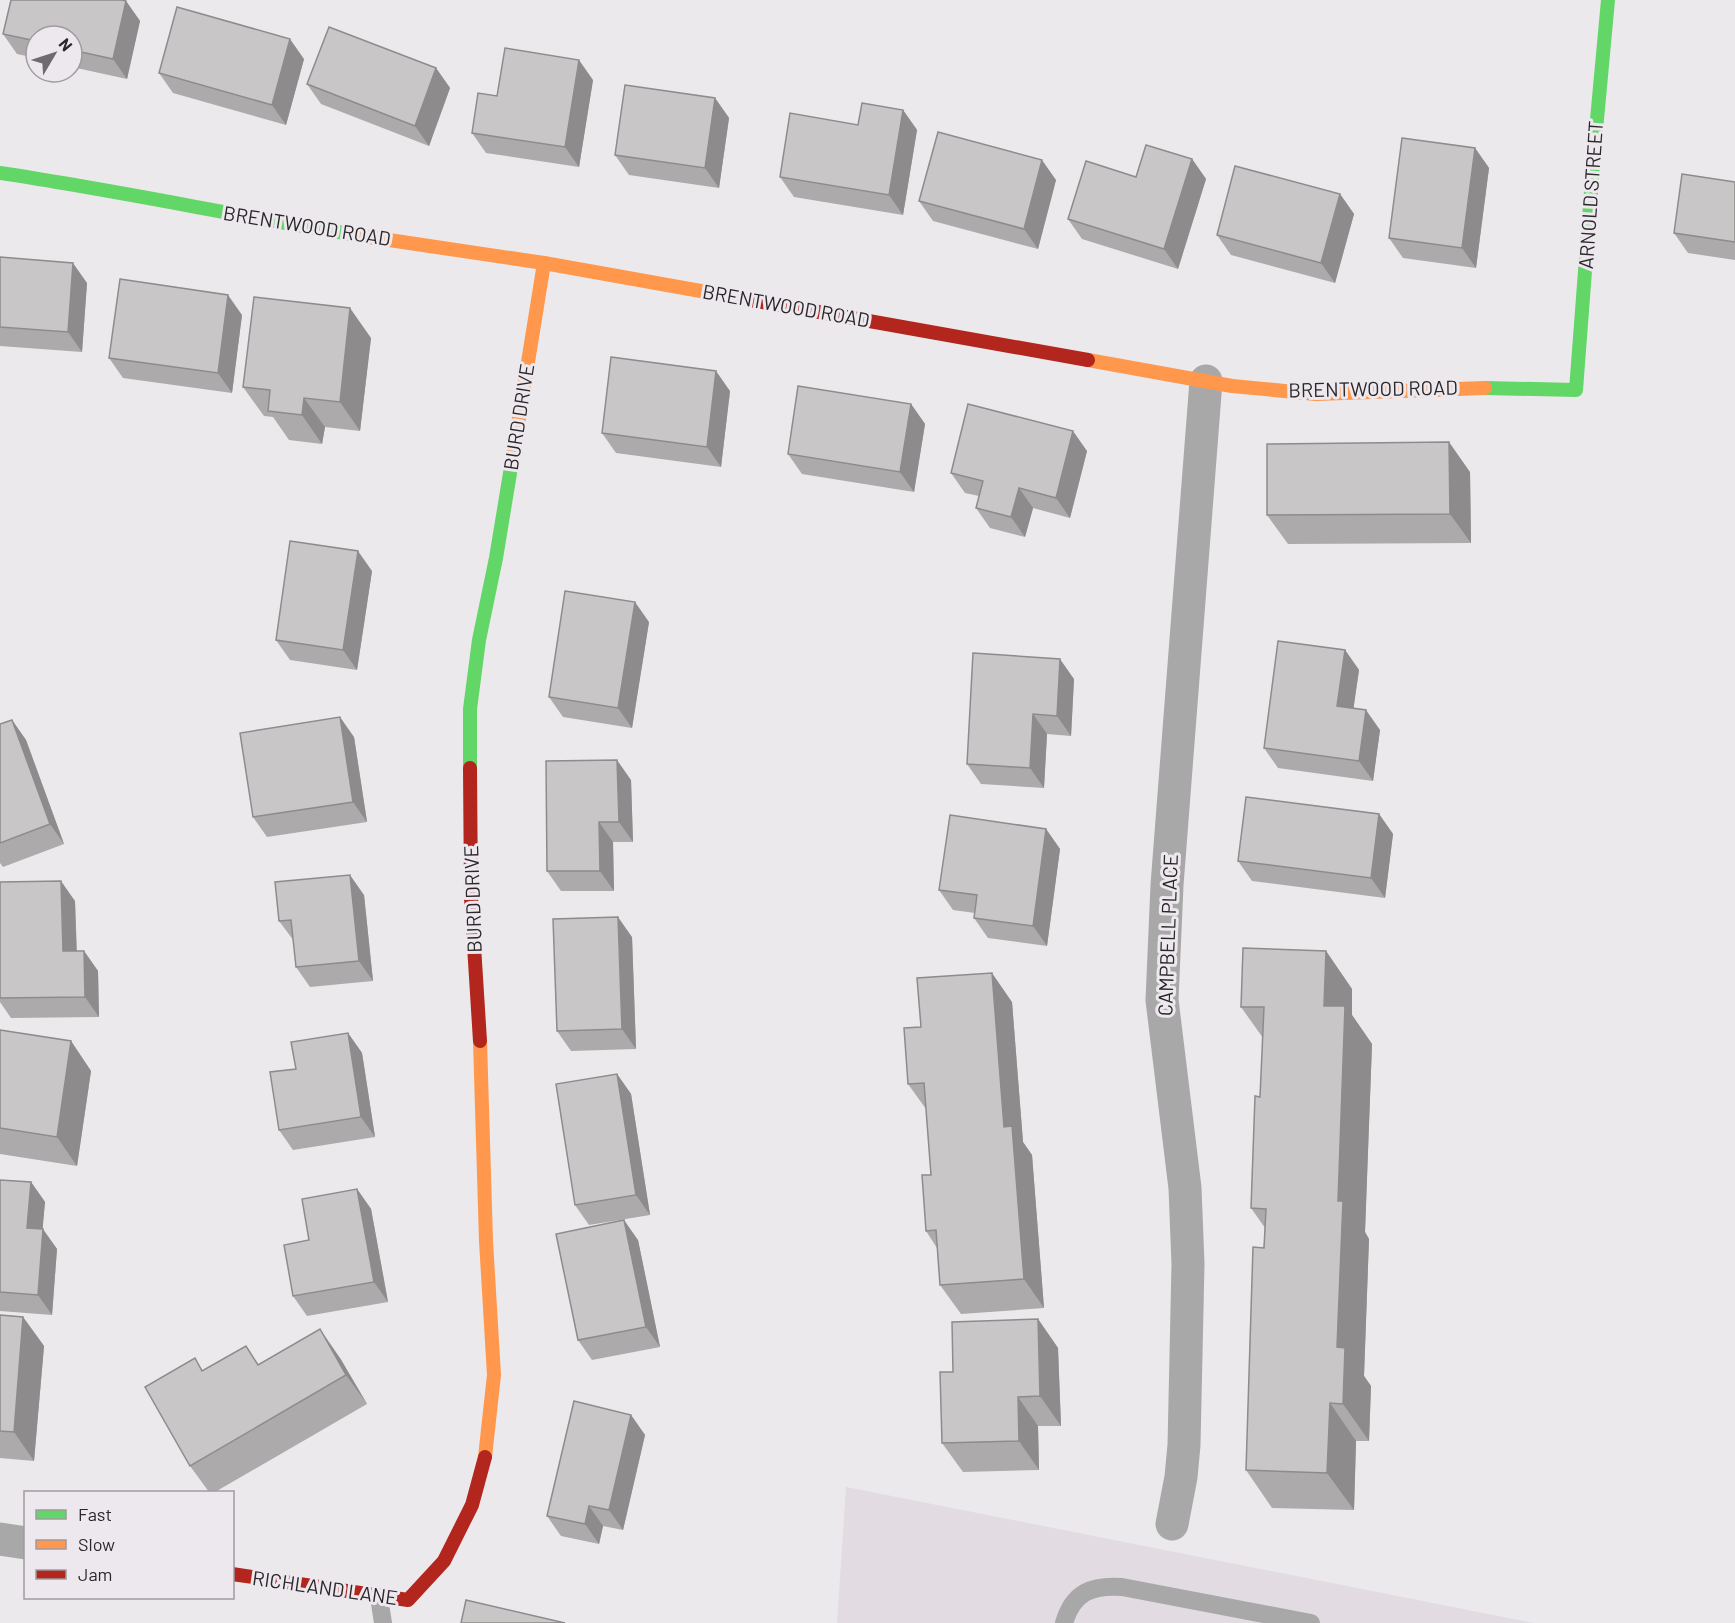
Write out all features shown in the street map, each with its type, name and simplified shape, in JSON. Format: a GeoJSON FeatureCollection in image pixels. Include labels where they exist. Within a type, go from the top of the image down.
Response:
{"type":"FeatureCollection","features":[{"type":"Feature","properties":{"kind":"street","name":"ARNOLD STREET"},"geometry":{"type":"LineString","coordinates":[[1576,390],[1593,152],[1608,0]]}},
{"type":"Feature","properties":{"kind":"street","name":"BRENTWOOD ROAD"},"geometry":{"type":"LineString","coordinates":[[0,173],[93,187],[278,223],[544,263],[1232,386],[1316,394],[1472,388],[1576,390]]}},
{"type":"Feature","properties":{"kind":"street","name":"BURD DRIVE"},"geometry":{"type":"LineString","coordinates":[[457,1535],[472,1505],[487,1450],[494,1375],[486,1241],[479,1025],[471,898],[470,709],[479,640],[496,558],[544,263]]}},
{"type":"Feature","properties":{"kind":"street","name":"CAMPBELL PLACE"},"geometry":{"type":"LineString","coordinates":[[1172,1524],[1181,1477],[1184,1445],[1188,1263],[1185,1188],[1162,1000],[1167,885],[1206,381]]}},
{"type":"Feature","properties":{"kind":"street","name":"RICHLAND LANE"},"geometry":{"type":"LineString","coordinates":[[234,1574],[408,1600],[444,1561],[457,1535]]}},
{"type":"Feature","properties":{"kind":"street"},"geometry":{"type":"LineString","coordinates":[[0,1539],[24,1542]]}},
{"type":"Feature","properties":{"kind":"lane"},"geometry":{"type":"LineString","coordinates":[[1064,1623],[1070,1606],[1078,1597],[1104,1586],[1122,1587],[1311,1623]]}},
{"type":"Feature","properties":{"kind":"lane"},"geometry":{"type":"LineString","coordinates":[[379,1597],[382,1623]]}},
{"type":"Feature","properties":{"kind":"shaded area"},"geometry":{"type":"Polygon","coordinates":[[[846,1487],[1534,1623],[837,1623],[846,1487]]]}},
{"type":"Feature","properties":{"kind":"building"},"geometry":{"type":"Polygon","coordinates":[[[11,0],[126,1],[113,59],[84,53],[84,24],[24,24],[24,38],[3,34],[11,0]]]}},
{"type":"Feature","properties":{"kind":"building"},"geometry":{"type":"Polygon","coordinates":[[[177,7],[290,39],[272,105],[159,73],[177,7]]]}},
{"type":"Feature","properties":{"kind":"building"},"geometry":{"type":"Polygon","coordinates":[[[329,27],[436,68],[415,126],[307,84],[329,27]]]}},
{"type":"Feature","properties":{"kind":"building"},"geometry":{"type":"Polygon","coordinates":[[[505,48],[579,60],[565,147],[472,133],[478,93],[497,96],[505,48]]]}},
{"type":"Feature","properties":{"kind":"building"},"geometry":{"type":"Polygon","coordinates":[[[625,85],[715,98],[705,168],[615,155],[625,85]]]}},
{"type":"Feature","properties":{"kind":"building"},"geometry":{"type":"Polygon","coordinates":[[[862,103],[903,110],[889,195],[780,177],[790,113],[858,125],[862,103]]]}},
{"type":"Feature","properties":{"kind":"building"},"geometry":{"type":"Polygon","coordinates":[[[938,132],[1042,160],[1024,229],[919,201],[938,132]]]}},
{"type":"Feature","properties":{"kind":"building"},"geometry":{"type":"Polygon","coordinates":[[[1402,138],[1475,148],[1462,248],[1389,238],[1402,138]]]}},
{"type":"Feature","properties":{"kind":"building"},"geometry":{"type":"Polygon","coordinates":[[[1146,145],[1192,159],[1164,249],[1068,219],[1086,161],[1136,177],[1146,145]]]}},
{"type":"Feature","properties":{"kind":"building"},"geometry":{"type":"Polygon","coordinates":[[[1235,166],[1340,194],[1321,263],[1217,235],[1235,166]]]}},
{"type":"Feature","properties":{"kind":"building"},"geometry":{"type":"Polygon","coordinates":[[[1682,174],[1735,182],[1735,242],[1674,233],[1682,174]]]}},
{"type":"Feature","properties":{"kind":"building"},"geometry":{"type":"Polygon","coordinates":[[[0,257],[73,263],[68,332],[0,327],[0,257]]]}},
{"type":"Feature","properties":{"kind":"building"},"geometry":{"type":"Polygon","coordinates":[[[120,279],[228,295],[218,373],[109,358],[120,279]]]}},
{"type":"Feature","properties":{"kind":"building"},"geometry":{"type":"Polygon","coordinates":[[[254,297],[350,308],[340,402],[304,398],[302,415],[268,411],[270,390],[243,387],[254,297]]]}},
{"type":"Feature","properties":{"kind":"building"},"geometry":{"type":"Polygon","coordinates":[[[611,357],[716,371],[707,447],[602,433],[611,357]]]}},
{"type":"Feature","properties":{"kind":"building"},"geometry":{"type":"Polygon","coordinates":[[[798,386],[911,404],[900,472],[788,454],[798,386]]]}},
{"type":"Feature","properties":{"kind":"building"},"geometry":{"type":"Polygon","coordinates":[[[968,404],[1073,431],[1056,498],[1019,488],[1011,517],[976,508],[983,481],[951,473],[968,404]]]}},
{"type":"Feature","properties":{"kind":"building"},"geometry":{"type":"Polygon","coordinates":[[[1449,442],[1450,514],[1267,515],[1267,444],[1449,442]]]}},
{"type":"Feature","properties":{"kind":"building"},"geometry":{"type":"Polygon","coordinates":[[[290,541],[358,551],[343,650],[276,640],[290,541]]]}},
{"type":"Feature","properties":{"kind":"building"},"geometry":{"type":"Polygon","coordinates":[[[565,591],[635,602],[618,708],[549,697],[565,591]]]}},
{"type":"Feature","properties":{"kind":"building"},"geometry":{"type":"Polygon","coordinates":[[[1278,641],[1345,650],[1337,706],[1366,710],[1359,761],[1264,748],[1278,641]]]}},
{"type":"Feature","properties":{"kind":"building"},"geometry":{"type":"Polygon","coordinates":[[[973,653],[1060,659],[1057,716],[1033,714],[1030,768],[967,764],[973,653]]]}},
{"type":"Feature","properties":{"kind":"building"},"geometry":{"type":"Polygon","coordinates":[[[340,717],[353,802],[253,817],[240,733],[340,717]]]}},
{"type":"Feature","properties":{"kind":"building"},"geometry":{"type":"Polygon","coordinates":[[[12,720],[50,824],[0,843],[0,724],[12,720]]]}},
{"type":"Feature","properties":{"kind":"building"},"geometry":{"type":"Polygon","coordinates":[[[617,760],[619,822],[599,822],[600,871],[547,871],[546,761],[617,760]]]}},
{"type":"Feature","properties":{"kind":"building"},"geometry":{"type":"Polygon","coordinates":[[[1246,797],[1379,814],[1371,878],[1238,861],[1246,797]]]}},
{"type":"Feature","properties":{"kind":"building"},"geometry":{"type":"Polygon","coordinates":[[[950,815],[1046,829],[1033,926],[974,918],[977,895],[939,890],[950,815]]]}},
{"type":"Feature","properties":{"kind":"building"},"geometry":{"type":"Polygon","coordinates":[[[350,875],[359,961],[296,967],[291,920],[279,921],[275,882],[350,875]]]}},
{"type":"Feature","properties":{"kind":"building"},"geometry":{"type":"Polygon","coordinates":[[[61,881],[63,951],[84,951],[85,997],[0,998],[0,882],[61,881]]]}},
{"type":"Feature","properties":{"kind":"building"},"geometry":{"type":"Polygon","coordinates":[[[618,917],[622,1029],[557,1031],[553,919],[618,917]]]}},
{"type":"Feature","properties":{"kind":"building"},"geometry":{"type":"Polygon","coordinates":[[[1243,948],[1326,951],[1324,1006],[1345,1006],[1338,1201],[1343,1201],[1337,1347],[1345,1348],[1343,1404],[1330,1403],[1327,1473],[1246,1470],[1253,1247],[1264,1248],[1266,1209],[1251,1208],[1255,1096],[1260,1097],[1264,1007],[1241,1007],[1243,948]]]}},
{"type":"Feature","properties":{"kind":"building"},"geometry":{"type":"Polygon","coordinates":[[[992,973],[1004,1127],[1012,1126],[1024,1279],[940,1285],[936,1230],[926,1231],[922,1175],[931,1175],[924,1083],[908,1084],[904,1028],[921,1027],[917,978],[992,973]]]}},
{"type":"Feature","properties":{"kind":"building"},"geometry":{"type":"Polygon","coordinates":[[[0,1030],[71,1041],[57,1137],[0,1128],[0,1030]]]}},
{"type":"Feature","properties":{"kind":"building"},"geometry":{"type":"Polygon","coordinates":[[[348,1033],[361,1117],[279,1130],[270,1072],[296,1069],[291,1042],[348,1033]]]}},
{"type":"Feature","properties":{"kind":"building"},"geometry":{"type":"Polygon","coordinates":[[[617,1074],[636,1195],[575,1205],[556,1084],[617,1074]]]}},
{"type":"Feature","properties":{"kind":"building"},"geometry":{"type":"Polygon","coordinates":[[[0,1180],[31,1182],[27,1228],[43,1229],[38,1295],[0,1292],[0,1180]]]}},
{"type":"Feature","properties":{"kind":"building"},"geometry":{"type":"Polygon","coordinates":[[[357,1189],[374,1282],[293,1296],[284,1245],[309,1240],[302,1199],[357,1189]]]}},
{"type":"Feature","properties":{"kind":"building"},"geometry":{"type":"Polygon","coordinates":[[[624,1220],[646,1327],[578,1340],[556,1234],[624,1220]]]}},
{"type":"Feature","properties":{"kind":"building"},"geometry":{"type":"Polygon","coordinates":[[[0,1315],[23,1317],[14,1432],[0,1431],[0,1315]]]}},
{"type":"Feature","properties":{"kind":"building"},"geometry":{"type":"Polygon","coordinates":[[[1038,1319],[1040,1396],[1018,1397],[1019,1441],[942,1443],[940,1372],[953,1372],[952,1322],[1038,1319]]]}},
{"type":"Feature","properties":{"kind":"building"},"geometry":{"type":"Polygon","coordinates":[[[320,1329],[346,1375],[190,1466],[145,1387],[195,1358],[202,1371],[246,1346],[258,1365],[320,1329]]]}},
{"type":"Feature","properties":{"kind":"building"},"geometry":{"type":"Polygon","coordinates":[[[574,1401],[631,1415],[609,1510],[589,1506],[585,1524],[547,1516],[574,1401]]]}},
{"type":"Feature","properties":{"kind":"building"},"geometry":{"type":"Polygon","coordinates":[[[466,1600],[565,1623],[461,1623],[466,1600]]]}},
{"type":"Feature","properties":{"kind":"traffic: fast"},"geometry":{"type":"LineString","coordinates":[[1485,388],[1576,390],[1608,0]]}},
{"type":"Feature","properties":{"kind":"traffic: fast"},"geometry":{"type":"LineString","coordinates":[[0,173],[362,236]]}},
{"type":"Feature","properties":{"kind":"traffic: fast"},"geometry":{"type":"LineString","coordinates":[[470,768],[470,709],[479,640],[496,558],[513,455]]}},
{"type":"Feature","properties":{"kind":"traffic: slow"},"geometry":{"type":"LineString","coordinates":[[362,236],[544,263],[751,300]]}},
{"type":"Feature","properties":{"kind":"traffic: slow"},"geometry":{"type":"LineString","coordinates":[[513,455],[544,263]]}},
{"type":"Feature","properties":{"kind":"traffic: slow"},"geometry":{"type":"LineString","coordinates":[[1088,360],[1232,386],[1316,394],[1485,388]]}},
{"type":"Feature","properties":{"kind":"traffic: slow"},"geometry":{"type":"LineString","coordinates":[[480,1041],[486,1241],[494,1375],[485,1457]]}},
{"type":"Feature","properties":{"kind":"traffic: jam"},"geometry":{"type":"LineString","coordinates":[[751,300],[1088,360]]}},
{"type":"Feature","properties":{"kind":"traffic: jam"},"geometry":{"type":"LineString","coordinates":[[470,768],[471,898],[480,1041]]}},
{"type":"Feature","properties":{"kind":"traffic: jam"},"geometry":{"type":"LineString","coordinates":[[234,1574],[408,1600],[444,1561],[472,1505],[485,1457]]}}]}
